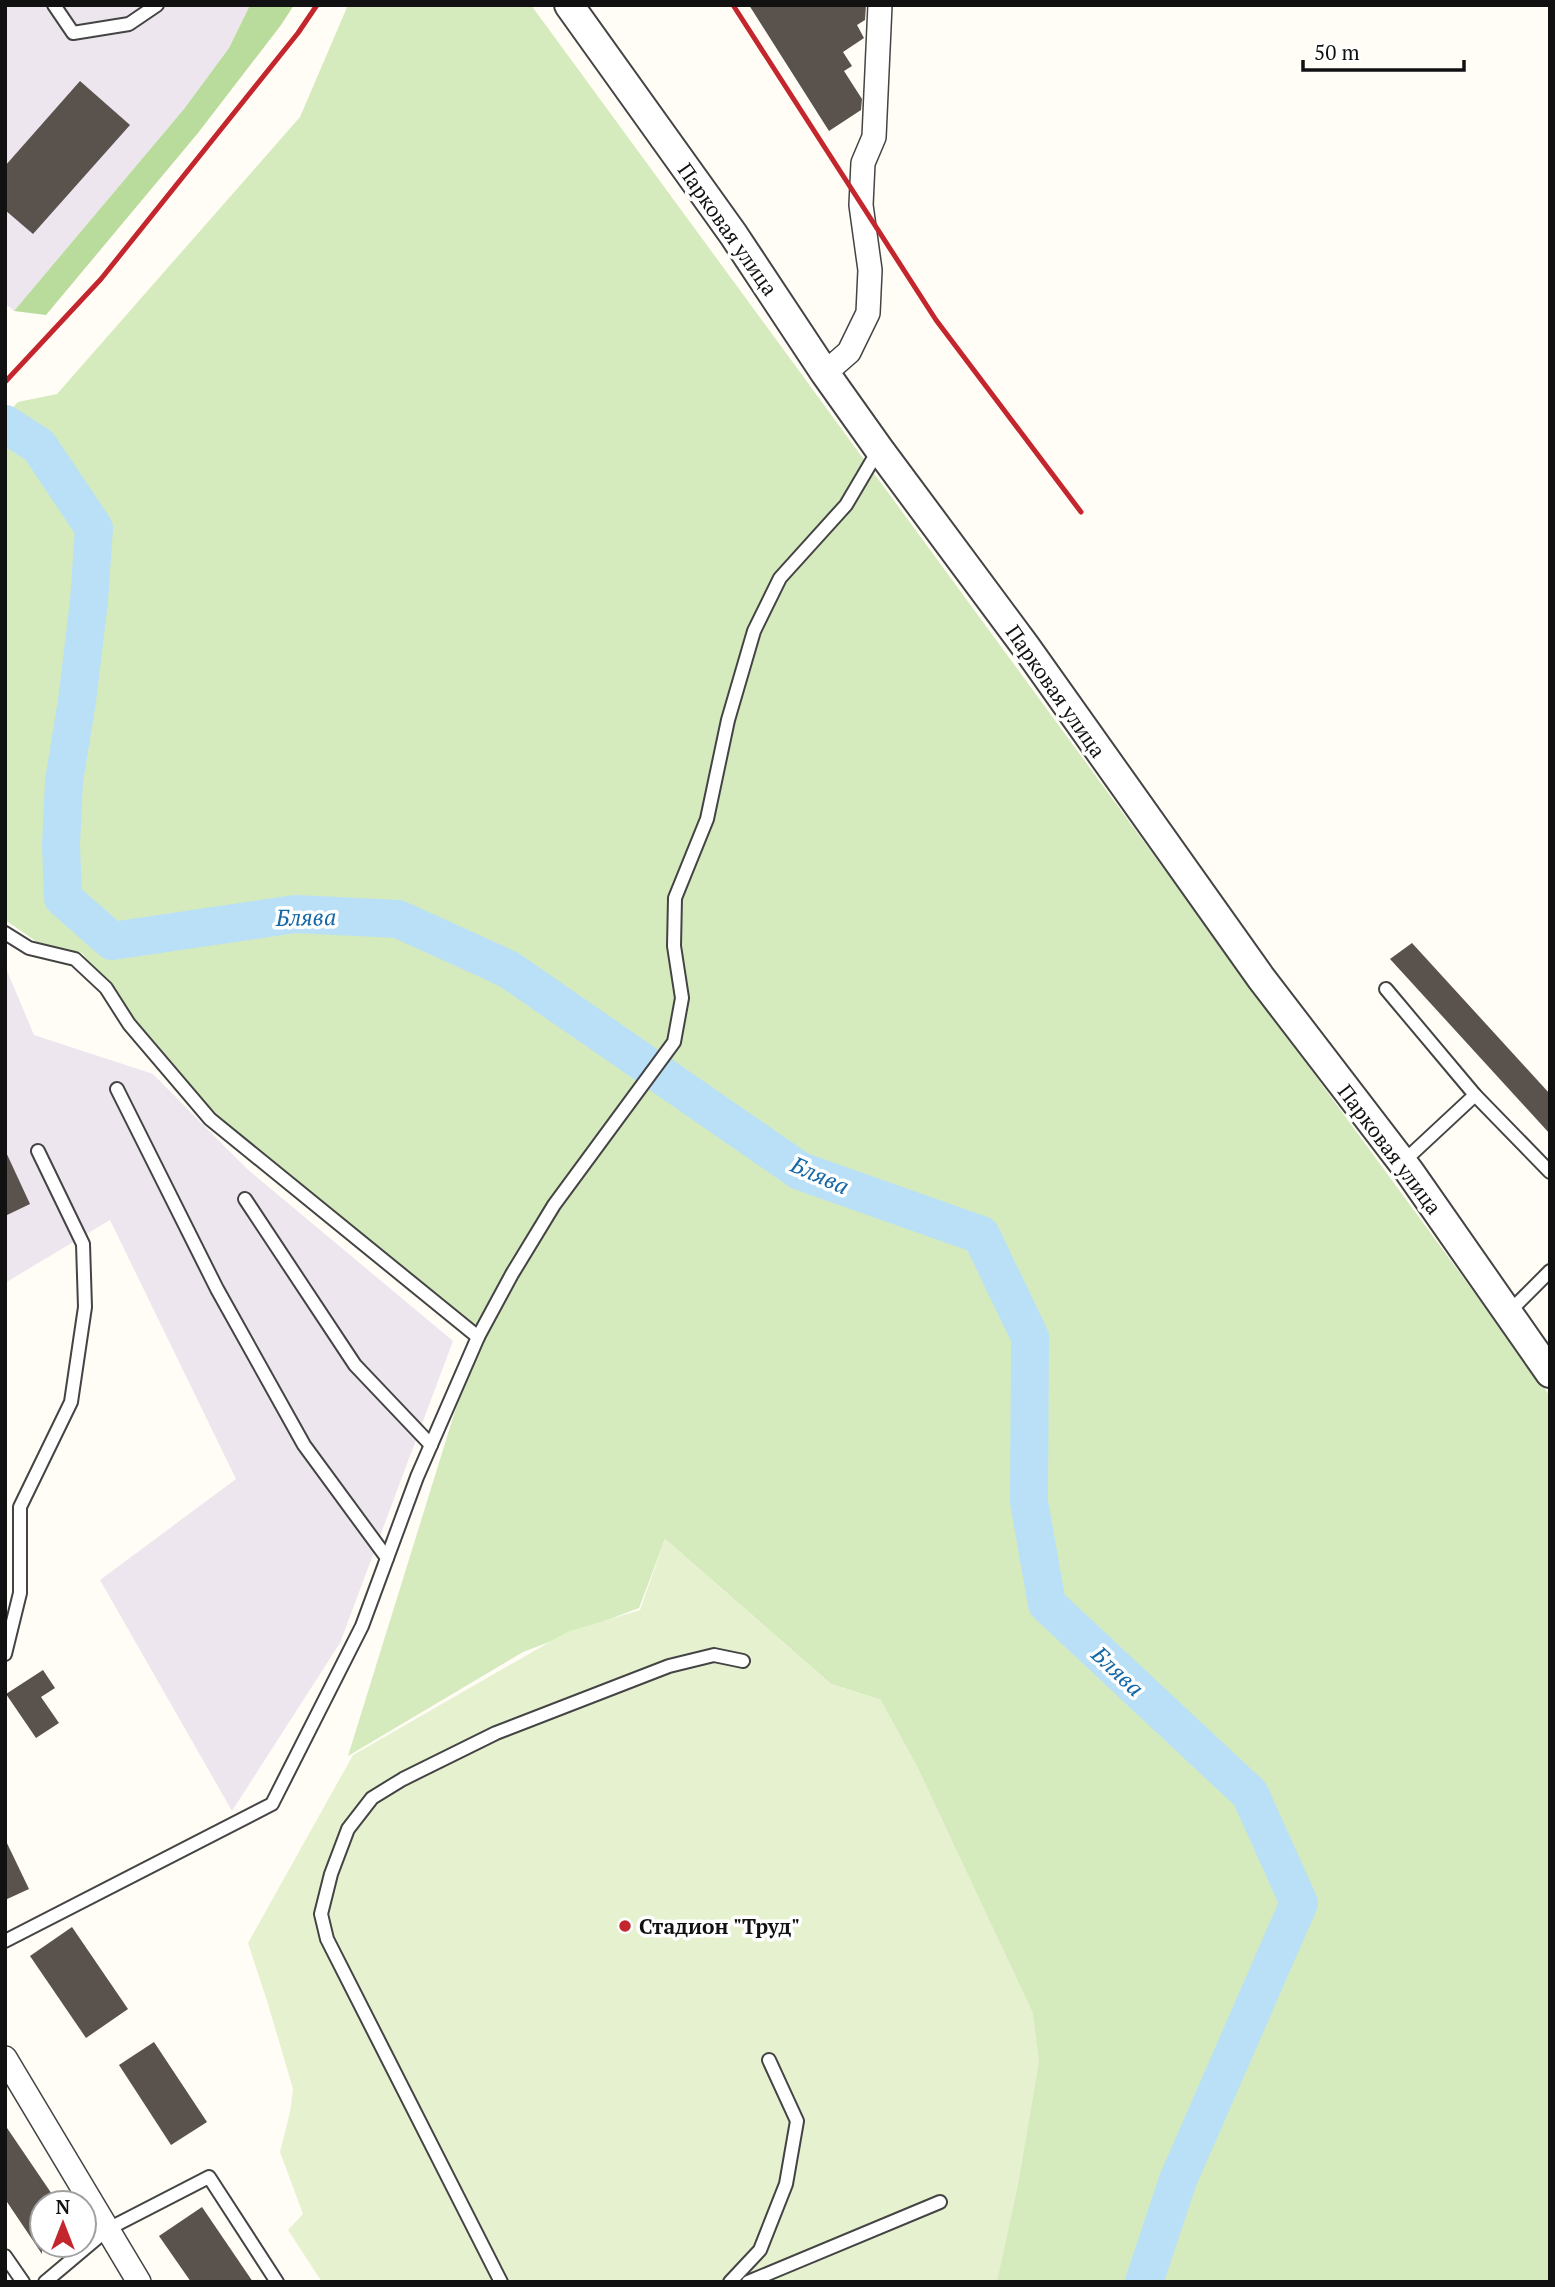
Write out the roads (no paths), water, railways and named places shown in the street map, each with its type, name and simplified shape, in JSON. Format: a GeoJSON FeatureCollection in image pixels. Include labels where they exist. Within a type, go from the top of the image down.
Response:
{"type":"FeatureCollection","features":[{"type":"Feature","properties":{"kind":"street","name":"Парковая улица"},"geometry":{"type":"LineString","coordinates":[[569,5],[733,234],[879,449],[1027,647],[1261,978],[1402,1162],[1550,1373]]}},
{"type":"Feature","properties":{"kind":"street"},"geometry":{"type":"LineString","coordinates":[[825,373],[849,352],[868,313],[870,270],[861,205],[863,163],[874,137],[880,5]]}},
{"type":"Feature","properties":{"kind":"street"},"geometry":{"type":"LineString","coordinates":[[5,2058],[139,2282]]}},
{"type":"Feature","properties":{"kind":"lane"},"geometry":{"type":"LineString","coordinates":[[54,5],[73,33],[129,24],[157,5]]}},
{"type":"Feature","properties":{"kind":"lane"},"geometry":{"type":"LineString","coordinates":[[5,1941],[272,1804],[362,1626],[431,1445],[478,1337],[554,1205],[674,1042],[682,998],[674,946],[675,898],[707,819],[728,720],[754,631],[780,578],[846,505],[879,449]]}},
{"type":"Feature","properties":{"kind":"lane"},"geometry":{"type":"LineString","coordinates":[[5,933],[29,948],[75,959],[106,988],[129,1024],[210,1119],[478,1337]]}},
{"type":"Feature","properties":{"kind":"lane"},"geometry":{"type":"LineString","coordinates":[[1386,989],[1475,1095],[1550,1172]]}},
{"type":"Feature","properties":{"kind":"lane"},"geometry":{"type":"LineString","coordinates":[[117,1089],[217,1289],[304,1445],[387,1558]]}},
{"type":"Feature","properties":{"kind":"lane"},"geometry":{"type":"LineString","coordinates":[[1402,1162],[1475,1095]]}},
{"type":"Feature","properties":{"kind":"lane"},"geometry":{"type":"LineString","coordinates":[[5,1654],[20,1593],[20,1507],[71,1402],[85,1307],[83,1244],[38,1151]]}},
{"type":"Feature","properties":{"kind":"lane"},"geometry":{"type":"LineString","coordinates":[[245,1199],[355,1365],[431,1445]]}},
{"type":"Feature","properties":{"kind":"lane"},"geometry":{"type":"LineString","coordinates":[[1508,1313],[1550,1271]]}},
{"type":"Feature","properties":{"kind":"lane"},"geometry":{"type":"LineString","coordinates":[[501,2282],[327,1939],[321,1914],[331,1874],[348,1829],[372,1798],[403,1779],[496,1733],[669,1666],[714,1655],[743,1661]]}},
{"type":"Feature","properties":{"kind":"lane"},"geometry":{"type":"LineString","coordinates":[[730,2282],[760,2250],[786,2184],[797,2121],[769,2060]]}},
{"type":"Feature","properties":{"kind":"lane"},"geometry":{"type":"LineString","coordinates":[[45,2282],[108,2229],[209,2177],[277,2282]]}},
{"type":"Feature","properties":{"kind":"lane"},"geometry":{"type":"LineString","coordinates":[[748,2282],[940,2202]]}},
{"type":"Feature","properties":{"kind":"lane"},"geometry":{"type":"LineString","coordinates":[[5,2256],[23,2282]]}},
{"type":"Feature","properties":{"kind":"waterway","name":"Блява"},"geometry":{"type":"LineString","coordinates":[[5,424],[39,446],[94,528],[89,601],[64,781],[61,845],[63,898],[112,941],[295,914],[398,919],[508,969],[800,1171],[981,1235],[1030,1337],[1029,1502],[1047,1604],[1250,1794],[1299,1903],[1178,2180],[1144,2282]]}},
{"type":"Feature","properties":{"kind":"railway"},"geometry":{"type":"LineString","coordinates":[[5,382],[101,279],[298,33],[317,5]]}},
{"type":"Feature","properties":{"kind":"railway"},"geometry":{"type":"LineString","coordinates":[[733,5],[936,320],[1081,512]]}},
{"type":"Feature","properties":{"kind":"place","name":"Стадион \"Труд\""},"geometry":{"type":"Point","coordinates":[625,1926]}}]}
